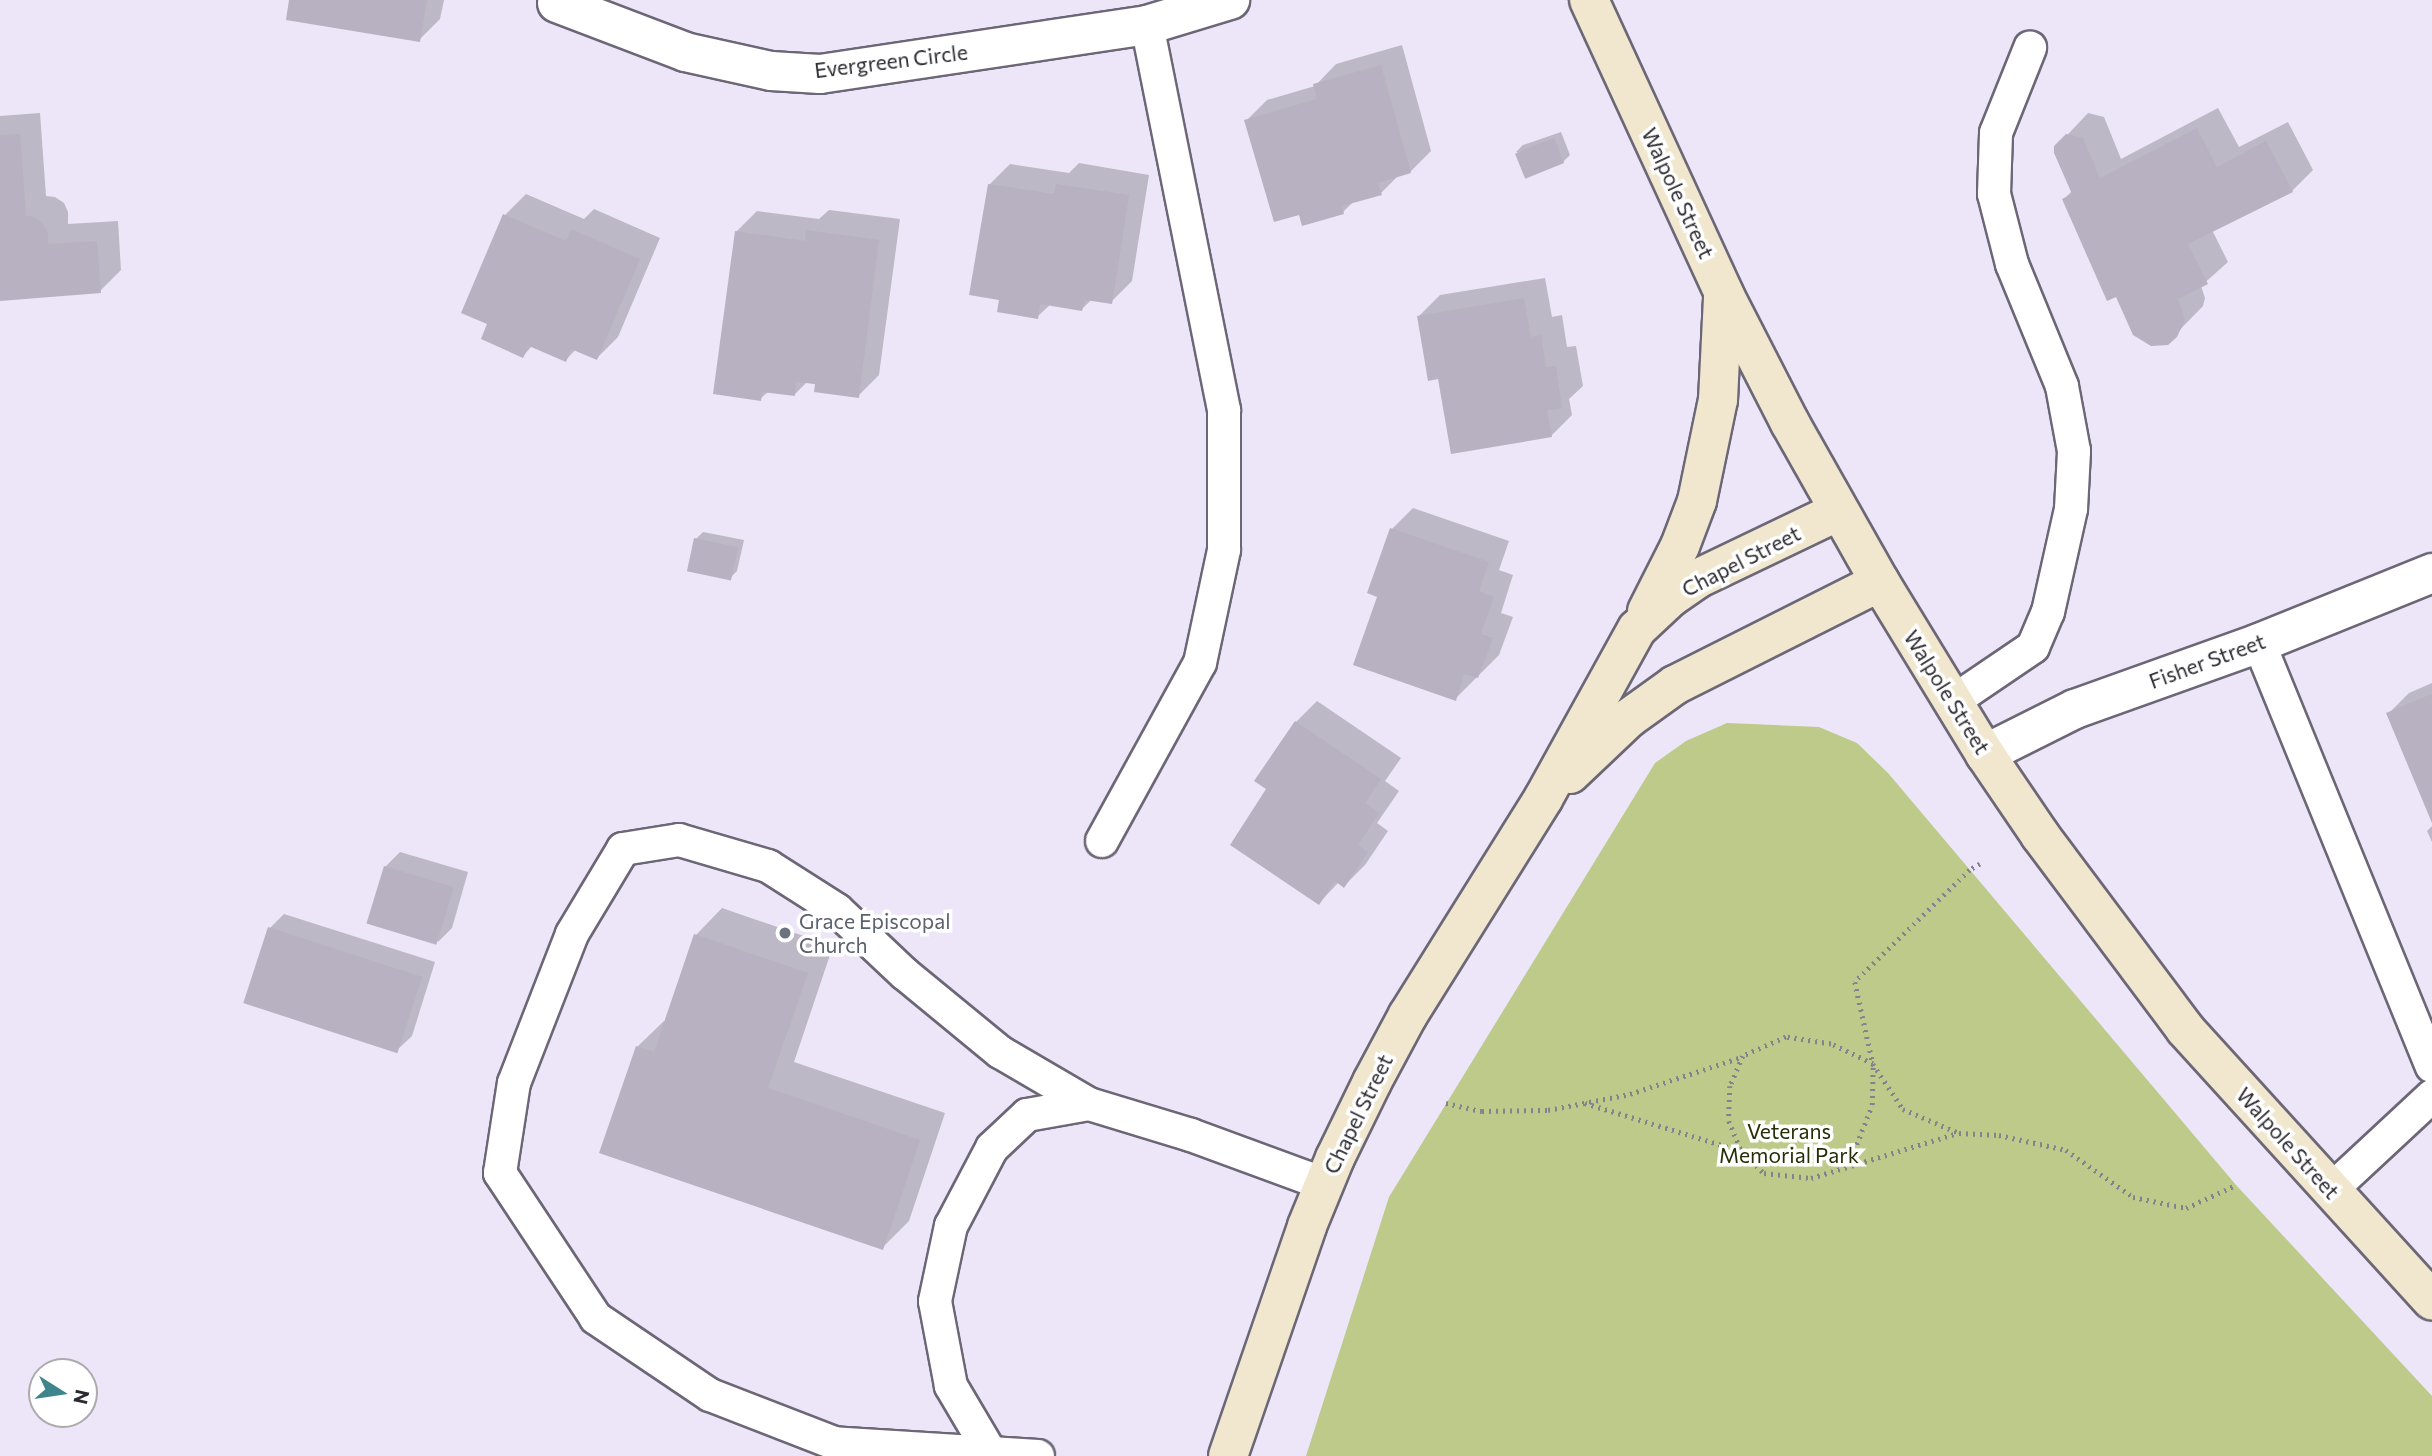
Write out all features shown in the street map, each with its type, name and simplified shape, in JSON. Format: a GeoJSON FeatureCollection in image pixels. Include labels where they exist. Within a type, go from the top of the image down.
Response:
{"type":"FeatureCollection","features":[{"type":"Feature","properties":{"kind":"main road","name":"Walpole Street"},"geometry":{"type":"LineString","coordinates":[[1589,0],[1724,294],[1839,511],[1984,754],[2040,835],[2185,1029],[2432,1300]]}},
{"type":"Feature","properties":{"kind":"main road"},"geometry":{"type":"LineString","coordinates":[[1637,629],[1680,546],[1697,500],[1718,400],[1724,294]]}},
{"type":"Feature","properties":{"kind":"main road","name":"Chapel Street"},"geometry":{"type":"LineString","coordinates":[[1228,1456],[1273,1321],[1324,1184],[1372,1082],[1408,1015],[1543,799],[1637,629],[1670,598],[1696,579],[1839,511]]}},
{"type":"Feature","properties":{"kind":"main road","name":"Chapel Street"},"geometry":{"type":"LineString","coordinates":[[1543,799],[1629,718],[1675,685],[1880,582]]}},
{"type":"Feature","properties":{"kind":"street","name":"Evergreen Circle"},"geometry":{"type":"LineString","coordinates":[[557,3],[685,52],[771,71],[820,74],[1147,25],[1230,0]]}},
{"type":"Feature","properties":{"kind":"street","name":"Fisher Street"},"geometry":{"type":"LineString","coordinates":[[1984,754],[2075,709],[2259,643],[2432,573]]}},
{"type":"Feature","properties":{"kind":"lane"},"geometry":{"type":"LineString","coordinates":[[1102,842],[1200,663],[1224,550],[1224,410],[1147,25]]}},
{"type":"Feature","properties":{"kind":"lane"},"geometry":{"type":"LineString","coordinates":[[1952,702],[2033,647],[2048,612],[2071,509],[2074,451],[2062,386],[2012,264],[1994,194],[1996,133],[2030,48]]}},
{"type":"Feature","properties":{"kind":"lane"},"geometry":{"type":"LineString","coordinates":[[2259,643],[2432,1066]]}},
{"type":"Feature","properties":{"kind":"lane"},"geometry":{"type":"LineString","coordinates":[[1038,1456],[834,1443],[710,1395],[596,1318],[500,1173],[514,1083],[572,934],[623,849],[678,840],[768,866],[837,910],[905,974],[1000,1052],[1089,1104],[1191,1135],[1324,1184]]}},
{"type":"Feature","properties":{"kind":"lane"},"geometry":{"type":"LineString","coordinates":[[2331,1190],[2432,1096]]}},
{"type":"Feature","properties":{"kind":"lane"},"geometry":{"type":"LineString","coordinates":[[990,1452],[951,1386],[935,1301],[951,1226],[992,1148],[1027,1115],[1089,1104]]}},
{"type":"Feature","properties":{"kind":"path"},"geometry":{"type":"LineString","coordinates":[[1849,1164],[1872,1105],[1873,1063],[1855,982],[1970,870],[1980,864]]}},
{"type":"Feature","properties":{"kind":"path"},"geometry":{"type":"LineString","coordinates":[[1447,1103],[1482,1111],[1548,1110],[1584,1103],[1630,1094],[1743,1056],[1786,1037],[1831,1044],[1873,1063],[1903,1109],[1959,1133]]}},
{"type":"Feature","properties":{"kind":"path"},"geometry":{"type":"LineString","coordinates":[[1743,1056],[1730,1086],[1729,1121],[1741,1151],[1764,1173],[1811,1178],[1849,1164],[1959,1133],[1999,1135],[2066,1150],[2133,1197],[2186,1208],[2236,1185]]}},
{"type":"Feature","properties":{"kind":"path"},"geometry":{"type":"LineString","coordinates":[[1584,1103],[1741,1151]]}},
{"type":"Feature","properties":{"kind":"green space","name":"Veterans Memorial Park"},"geometry":{"type":"Polygon","coordinates":[[[1727,723],[1819,727],[1857,743],[1888,773],[2236,1185],[2432,1396],[2432,1456],[1306,1456],[1389,1197],[1655,763],[1686,741],[1727,723]]]}},
{"type":"Feature","properties":{"kind":"building"},"geometry":{"type":"Polygon","coordinates":[[[289,0],[427,0],[420,42],[286,20],[289,0]]]}},
{"type":"Feature","properties":{"kind":"building"},"geometry":{"type":"Polygon","coordinates":[[[1381,65],[1411,173],[1378,183],[1382,195],[1342,206],[1344,214],[1302,226],[1299,215],[1274,222],[1244,120],[1317,99],[1313,84],[1381,65]]]}},
{"type":"Feature","properties":{"kind":"building"},"geometry":{"type":"Polygon","coordinates":[[[2197,128],[2217,167],[2266,141],[2293,192],[2188,244],[2208,284],[2178,299],[2185,320],[2177,337],[2168,345],[2151,346],[2133,335],[2116,297],[2107,301],[2062,199],[2072,194],[2054,153],[2054,146],[2066,134],[2083,138],[2100,178],[2197,128]]]}},
{"type":"Feature","properties":{"kind":"building"},"geometry":{"type":"Polygon","coordinates":[[[20,134],[26,216],[34,217],[43,224],[48,234],[48,244],[97,241],[101,293],[0,301],[0,135],[20,134]]]}},
{"type":"Feature","properties":{"kind":"building"},"geometry":{"type":"Polygon","coordinates":[[[1554,138],[1564,163],[1525,179],[1515,154],[1554,138]]]}},
{"type":"Feature","properties":{"kind":"building"},"geometry":{"type":"Polygon","coordinates":[[[988,184],[1054,194],[1056,184],[1129,195],[1112,304],[1085,300],[1082,311],[1040,304],[1038,319],[997,312],[999,300],[969,295],[988,184]]]}},
{"type":"Feature","properties":{"kind":"building"},"geometry":{"type":"Polygon","coordinates":[[[503,214],[566,241],[571,229],[640,259],[597,360],[571,349],[566,362],[529,346],[523,358],[481,339],[487,324],[461,313],[503,214]]]}},
{"type":"Feature","properties":{"kind":"building"},"geometry":{"type":"Polygon","coordinates":[[[806,230],[879,240],[859,398],[814,392],[815,384],[796,382],[795,396],[762,392],[761,401],[713,394],[735,231],[805,241],[806,230]]]}},
{"type":"Feature","properties":{"kind":"building"},"geometry":{"type":"Polygon","coordinates":[[[1524,298],[1531,337],[1541,335],[1546,367],[1556,366],[1562,408],[1547,410],[1552,437],[1451,454],[1438,379],[1428,381],[1417,316],[1524,298]]]}},
{"type":"Feature","properties":{"kind":"building"},"geometry":{"type":"Polygon","coordinates":[[[1390,528],[1489,562],[1479,591],[1494,597],[1481,634],[1493,638],[1478,678],[1464,674],[1456,701],[1353,665],[1377,597],[1367,593],[1390,528]]]}},
{"type":"Feature","properties":{"kind":"building"},"geometry":{"type":"Polygon","coordinates":[[[694,538],[738,547],[731,581],[687,571],[694,538]]]}},
{"type":"Feature","properties":{"kind":"building"},"geometry":{"type":"Polygon","coordinates":[[[2432,694],[2432,823],[2386,713],[2432,694]]]}},
{"type":"Feature","properties":{"kind":"building"},"geometry":{"type":"Polygon","coordinates":[[[1295,721],[1381,779],[1365,803],[1379,813],[1358,845],[1368,852],[1344,888],[1335,881],[1319,905],[1230,845],[1266,789],[1254,781],[1295,721]]]}},
{"type":"Feature","properties":{"kind":"building"},"geometry":{"type":"Polygon","coordinates":[[[384,866],[454,887],[436,945],[366,923],[384,866]]]}},
{"type":"Feature","properties":{"kind":"building"},"geometry":{"type":"Polygon","coordinates":[[[268,927],[422,977],[397,1053],[243,1003],[268,927]]]}},
{"type":"Feature","properties":{"kind":"building"},"geometry":{"type":"Polygon","coordinates":[[[694,934],[808,973],[768,1088],[920,1140],[883,1250],[599,1153],[636,1046],[654,1052],[694,934]]]}},
{"type":"Feature","properties":{"kind":"place","name":"Grace Episcopal Church"},"geometry":{"type":"Point","coordinates":[785,933]}}]}
